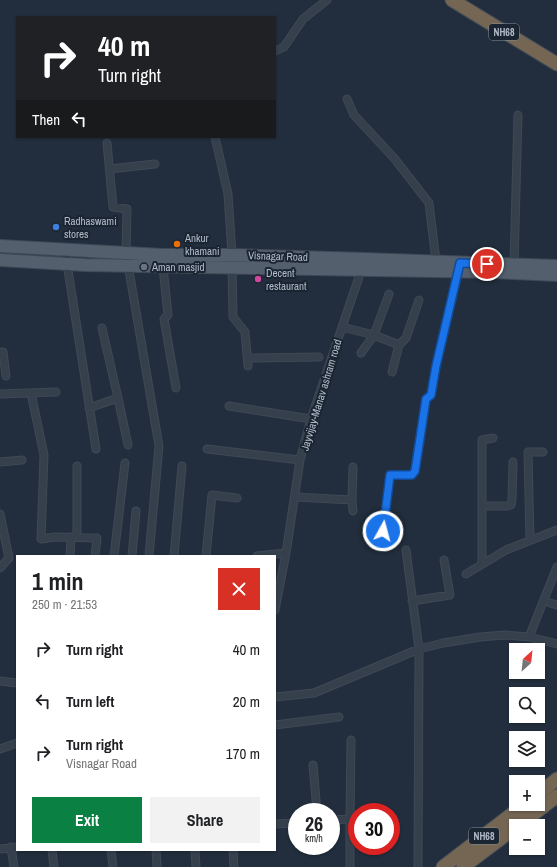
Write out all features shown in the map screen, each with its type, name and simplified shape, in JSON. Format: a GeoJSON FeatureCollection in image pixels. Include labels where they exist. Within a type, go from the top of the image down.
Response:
{"type":"FeatureCollection","features":[{"type":"Feature","properties":{"kind":"highway","name":"NH68"},"geometry":{"type":"LineString","coordinates":[[452,0],[557,64]]}},
{"type":"Feature","properties":{"kind":"highway","name":"NH68"},"geometry":{"type":"LineString","coordinates":[[468,0],[557,54]]}},
{"type":"Feature","properties":{"kind":"highway"},"geometry":{"type":"LineString","coordinates":[[545,788],[557,779]]}},
{"type":"Feature","properties":{"kind":"highway"},"geometry":{"type":"LineString","coordinates":[[527,819],[557,796]]}},
{"type":"Feature","properties":{"kind":"highway","name":"NH68"},"geometry":{"type":"LineString","coordinates":[[443,867],[516,811]]}},
{"type":"Feature","properties":{"kind":"highway"},"geometry":{"type":"LineString","coordinates":[[463,867],[509,833]]}},
{"type":"Feature","properties":{"kind":"main road","name":"Visnagar Road"},"geometry":{"type":"LineString","coordinates":[[0,246],[126,253],[232,263],[363,264],[436,261],[459,267],[514,265],[557,266]]}},
{"type":"Feature","properties":{"kind":"main road"},"geometry":{"type":"LineString","coordinates":[[0,260],[163,267],[232,263]]}},
{"type":"Feature","properties":{"kind":"main road"},"geometry":{"type":"LineString","coordinates":[[363,264],[459,267],[557,275]]}},
{"type":"Feature","properties":{"kind":"street"},"geometry":{"type":"LineString","coordinates":[[276,51],[284,47],[302,19],[327,0]]}},
{"type":"Feature","properties":{"kind":"street"},"geometry":{"type":"LineString","coordinates":[[347,99],[354,115],[394,158],[429,203],[436,261]]}},
{"type":"Feature","properties":{"kind":"street"},"geometry":{"type":"LineString","coordinates":[[514,265],[518,115]]}},
{"type":"Feature","properties":{"kind":"street"},"geometry":{"type":"LineString","coordinates":[[215,138],[228,194],[233,317],[245,332],[248,366]]}},
{"type":"Feature","properties":{"kind":"street"},"geometry":{"type":"LineString","coordinates":[[107,143],[113,207],[127,209],[126,253],[159,446],[149,555]]}},
{"type":"Feature","properties":{"kind":"street"},"geometry":{"type":"LineString","coordinates":[[110,169],[155,164]]}},
{"type":"Feature","properties":{"kind":"street"},"geometry":{"type":"LineString","coordinates":[[65,250],[96,449]]}},
{"type":"Feature","properties":{"kind":"street","name":"Jayvijay-Manav ashram road"},"geometry":{"type":"LineString","coordinates":[[276,605],[286,553],[300,460],[311,419],[363,264]]}},
{"type":"Feature","properties":{"kind":"street"},"geometry":{"type":"LineString","coordinates":[[163,267],[168,315],[164,319],[176,388]]}},
{"type":"Feature","properties":{"kind":"street"},"geometry":{"type":"LineString","coordinates":[[383,531],[390,475],[412,475],[415,471],[426,399],[431,395],[436,366],[459,267]]}},
{"type":"Feature","properties":{"kind":"street"},"geometry":{"type":"LineString","coordinates":[[361,353],[374,335],[389,294]]}},
{"type":"Feature","properties":{"kind":"street"},"geometry":{"type":"LineString","coordinates":[[392,372],[399,345],[406,338],[419,300]]}},
{"type":"Feature","properties":{"kind":"street"},"geometry":{"type":"LineString","coordinates":[[342,327],[374,335],[399,345]]}},
{"type":"Feature","properties":{"kind":"street"},"geometry":{"type":"LineString","coordinates":[[102,328],[128,445]]}},
{"type":"Feature","properties":{"kind":"street"},"geometry":{"type":"LineString","coordinates":[[0,352],[3,352],[6,376]]}},
{"type":"Feature","properties":{"kind":"street"},"geometry":{"type":"LineString","coordinates":[[248,358],[320,357]]}},
{"type":"Feature","properties":{"kind":"street"},"geometry":{"type":"LineString","coordinates":[[0,394],[56,392]]}},
{"type":"Feature","properties":{"kind":"street"},"geometry":{"type":"LineString","coordinates":[[31,393],[44,455],[41,539],[55,537],[97,538],[95,555]]}},
{"type":"Feature","properties":{"kind":"street"},"geometry":{"type":"LineString","coordinates":[[89,408],[118,398]]}},
{"type":"Feature","properties":{"kind":"street"},"geometry":{"type":"LineString","coordinates":[[229,406],[311,419]]}},
{"type":"Feature","properties":{"kind":"street"},"geometry":{"type":"LineString","coordinates":[[482,564],[482,440],[493,438]]}},
{"type":"Feature","properties":{"kind":"street"},"geometry":{"type":"LineString","coordinates":[[206,449],[300,460]]}},
{"type":"Feature","properties":{"kind":"street"},"geometry":{"type":"LineString","coordinates":[[530,540],[528,452],[544,452]]}},
{"type":"Feature","properties":{"kind":"street"},"geometry":{"type":"LineString","coordinates":[[0,462],[22,460]]}},
{"type":"Feature","properties":{"kind":"street"},"geometry":{"type":"LineString","coordinates":[[482,506],[511,505],[513,462]]}},
{"type":"Feature","properties":{"kind":"street"},"geometry":{"type":"LineString","coordinates":[[114,555],[125,463]]}},
{"type":"Feature","properties":{"kind":"street"},"geometry":{"type":"LineString","coordinates":[[70,555],[74,537],[77,466]]}},
{"type":"Feature","properties":{"kind":"street"},"geometry":{"type":"LineString","coordinates":[[174,555],[182,466]]}},
{"type":"Feature","properties":{"kind":"street"},"geometry":{"type":"LineString","coordinates":[[353,467],[353,511]]}},
{"type":"Feature","properties":{"kind":"street"},"geometry":{"type":"LineString","coordinates":[[206,555],[212,495],[237,498]]}},
{"type":"Feature","properties":{"kind":"street"},"geometry":{"type":"LineString","coordinates":[[295,497],[352,500]]}},
{"type":"Feature","properties":{"kind":"street"},"geometry":{"type":"LineString","coordinates":[[132,555],[136,511]]}},
{"type":"Feature","properties":{"kind":"street"},"geometry":{"type":"LineString","coordinates":[[0,514],[9,558],[0,568]]}},
{"type":"Feature","properties":{"kind":"street"},"geometry":{"type":"LineString","coordinates":[[466,574],[506,550],[557,530]]}},
{"type":"Feature","properties":{"kind":"street"},"geometry":{"type":"LineString","coordinates":[[406,550],[419,649],[418,867]]}},
{"type":"Feature","properties":{"kind":"street"},"geometry":{"type":"LineString","coordinates":[[267,555],[286,553]]}},
{"type":"Feature","properties":{"kind":"street"},"geometry":{"type":"LineString","coordinates":[[412,601],[450,595],[444,560]]}},
{"type":"Feature","properties":{"kind":"street"},"geometry":{"type":"LineString","coordinates":[[529,637],[557,567]]}},
{"type":"Feature","properties":{"kind":"street"},"geometry":{"type":"LineString","coordinates":[[276,696],[314,693],[419,649],[480,636],[504,635],[529,637],[557,644]]}},
{"type":"Feature","properties":{"kind":"street"},"geometry":{"type":"LineString","coordinates":[[0,681],[16,683]]}},
{"type":"Feature","properties":{"kind":"street"},"geometry":{"type":"LineString","coordinates":[[276,725],[339,717]]}},
{"type":"Feature","properties":{"kind":"street"},"geometry":{"type":"LineString","coordinates":[[350,803],[351,740]]}},
{"type":"Feature","properties":{"kind":"street"},"geometry":{"type":"LineString","coordinates":[[0,749],[16,744]]}},
{"type":"Feature","properties":{"kind":"street"},"geometry":{"type":"LineString","coordinates":[[313,766],[315,803]]}},
{"type":"Feature","properties":{"kind":"street"},"geometry":{"type":"LineString","coordinates":[[276,824],[288,823]]}},
{"type":"Feature","properties":{"kind":"street"},"geometry":{"type":"LineString","coordinates":[[0,849],[14,847],[14,867]]}},
{"type":"Feature","properties":{"kind":"street"},"geometry":{"type":"LineString","coordinates":[[52,851],[54,867]]}},
{"type":"Feature","properties":{"kind":"street"},"geometry":{"type":"LineString","coordinates":[[111,851],[113,867]]}},
{"type":"Feature","properties":{"kind":"street"},"geometry":{"type":"LineString","coordinates":[[156,851],[158,867]]}},
{"type":"Feature","properties":{"kind":"street"},"geometry":{"type":"LineString","coordinates":[[195,851],[196,867]]}},
{"type":"Feature","properties":{"kind":"street"},"geometry":{"type":"LineString","coordinates":[[233,851],[234,867]]}},
{"type":"Feature","properties":{"kind":"street"},"geometry":{"type":"LineString","coordinates":[[350,855],[350,867]]}},
{"type":"Feature","properties":{"kind":"place","name":"Radhaswami stores"},"geometry":{"type":"Point","coordinates":[56,227]}},
{"type":"Feature","properties":{"kind":"place","name":"Ankur khamani"},"geometry":{"type":"Point","coordinates":[177,244]}},
{"type":"Feature","properties":{"kind":"place","name":"Aman masjid"},"geometry":{"type":"Point","coordinates":[144,267]}},
{"type":"Feature","properties":{"kind":"place","name":"Decent restaurant"},"geometry":{"type":"Point","coordinates":[258,279]}},
{"type":"Feature","properties":{"kind":"route"},"geometry":{"type":"LineString","coordinates":[[383,531],[390,475],[412,475],[415,471],[426,399],[431,395],[436,366],[460,263],[487,264]]}}]}
